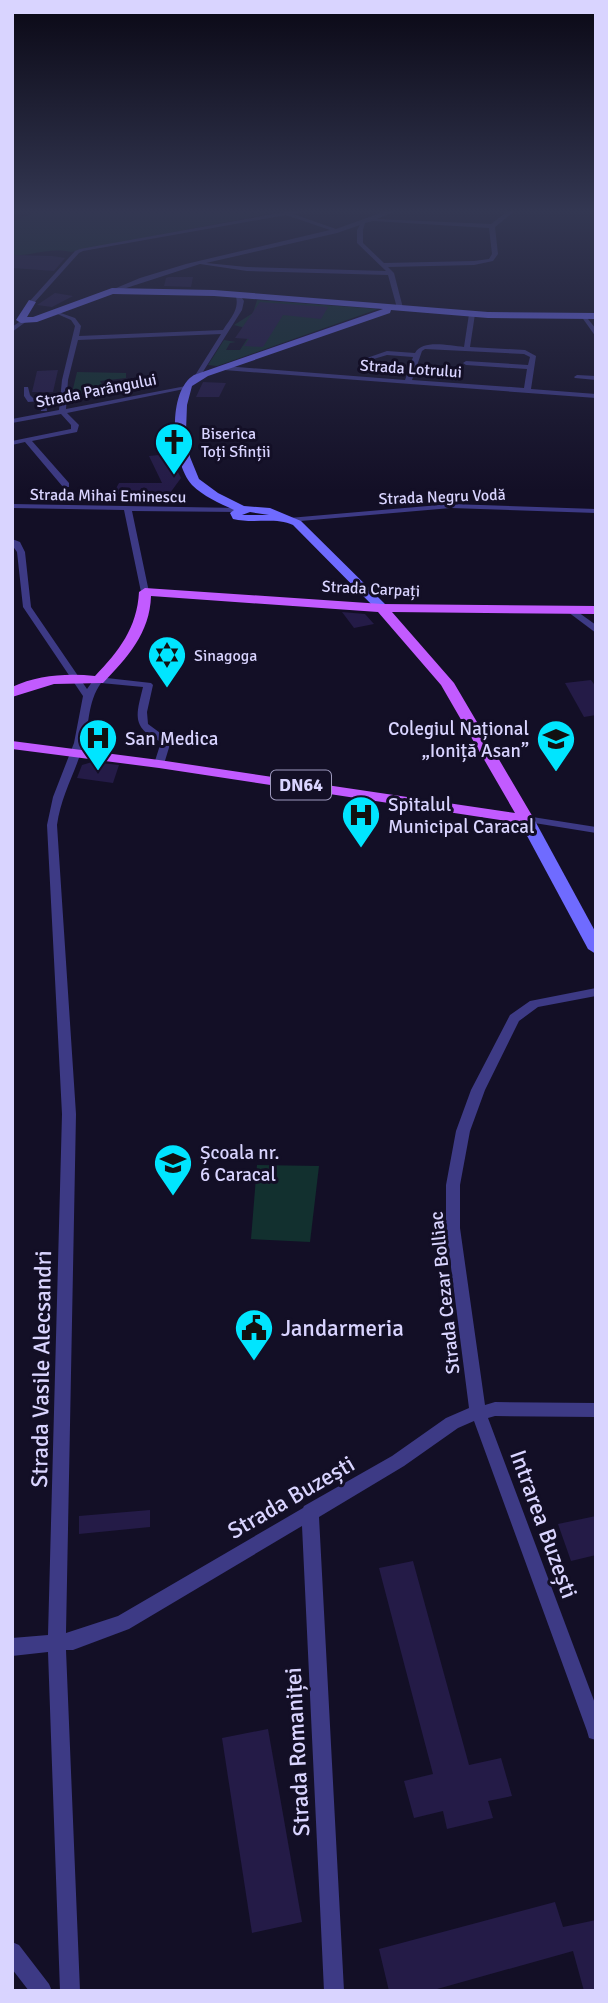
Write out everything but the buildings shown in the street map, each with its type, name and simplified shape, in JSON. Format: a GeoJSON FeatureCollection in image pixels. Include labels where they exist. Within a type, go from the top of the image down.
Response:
{"type":"FeatureCollection","features":[{"type":"Feature","properties":{"kind":"main road"},"geometry":{"type":"LineString","coordinates":[[27,303],[20,318],[24,321],[79,303]]}},
{"type":"Feature","properties":{"kind":"main road"},"geometry":{"type":"LineString","coordinates":[[348,303],[472,314],[596,316]]}},
{"type":"Feature","properties":{"kind":"main road"},"geometry":{"type":"LineString","coordinates":[[400,308],[221,369],[200,372],[186,388],[180,412],[185,455],[191,476],[239,512],[286,519],[301,526],[382,608],[447,682],[526,819],[596,949]]}},
{"type":"Feature","properties":{"kind":"main road"},"geometry":{"type":"LineString","coordinates":[[12,693],[37,683],[74,678],[98,680],[134,639],[146,605],[145,592]]}},
{"type":"Feature","properties":{"kind":"main road","name":"Strada Carpați"},"geometry":{"type":"LineString","coordinates":[[145,592],[382,608],[596,610]]}},
{"type":"Feature","properties":{"kind":"main road","name":"DN64"},"geometry":{"type":"LineString","coordinates":[[12,745],[159,764],[526,819]]}},
{"type":"Feature","properties":{"kind":"street"},"geometry":{"type":"LineString","coordinates":[[200,372],[240,303]]}},
{"type":"Feature","properties":{"kind":"street"},"geometry":{"type":"LineString","coordinates":[[399,303],[400,308]]}},
{"type":"Feature","properties":{"kind":"street"},"geometry":{"type":"LineString","coordinates":[[12,443],[76,428],[62,411],[65,380],[78,338],[77,322],[57,312]]}},
{"type":"Feature","properties":{"kind":"street"},"geometry":{"type":"LineString","coordinates":[[467,348],[472,314]]}},
{"type":"Feature","properties":{"kind":"street"},"geometry":{"type":"LineString","coordinates":[[584,316],[596,335]]}},
{"type":"Feature","properties":{"kind":"street"},"geometry":{"type":"LineString","coordinates":[[12,330],[24,321]]}},
{"type":"Feature","properties":{"kind":"street"},"geometry":{"type":"LineString","coordinates":[[78,338],[225,332]]}},
{"type":"Feature","properties":{"kind":"street"},"geometry":{"type":"LineString","coordinates":[[408,381],[424,346],[467,348],[532,354],[527,391]]}},
{"type":"Feature","properties":{"kind":"street"},"geometry":{"type":"LineString","coordinates":[[367,359],[387,354],[418,355]]}},
{"type":"Feature","properties":{"kind":"street"},"geometry":{"type":"LineString","coordinates":[[466,363],[532,367]]}},
{"type":"Feature","properties":{"kind":"street","name":"Strada Lotrului"},"geometry":{"type":"LineString","coordinates":[[221,369],[596,396]]}},
{"type":"Feature","properties":{"kind":"street"},"geometry":{"type":"LineString","coordinates":[[578,377],[596,378]]}},
{"type":"Feature","properties":{"kind":"street"},"geometry":{"type":"LineString","coordinates":[[26,388],[26,396],[31,400],[43,399],[44,409]]}},
{"type":"Feature","properties":{"kind":"street","name":"Strada Parângului"},"geometry":{"type":"LineString","coordinates":[[12,421],[186,388]]}},
{"type":"Feature","properties":{"kind":"street"},"geometry":{"type":"LineString","coordinates":[[27,440],[66,485]]}},
{"type":"Feature","properties":{"kind":"street","name":"Strada Mihai Eminescu"},"geometry":{"type":"LineString","coordinates":[[12,506],[239,512]]}},
{"type":"Feature","properties":{"kind":"street","name":"Strada Negru Vodă"},"geometry":{"type":"LineString","coordinates":[[286,519],[451,506],[596,511]]}},
{"type":"Feature","properties":{"kind":"street"},"geometry":{"type":"LineString","coordinates":[[128,510],[145,592]]}},
{"type":"Feature","properties":{"kind":"street"},"geometry":{"type":"LineString","coordinates":[[12,541],[21,552],[27,607],[86,694],[98,680],[148,685],[142,702],[141,719],[152,735],[166,741],[159,764]]}},
{"type":"Feature","properties":{"kind":"street"},"geometry":{"type":"LineString","coordinates":[[571,610],[596,630]]}},
{"type":"Feature","properties":{"kind":"street","name":"Strada Vasile Alecsandri"},"geometry":{"type":"LineString","coordinates":[[71,1991],[57,1644],[69,1114],[52,825],[57,794],[76,753],[86,694]]}},
{"type":"Feature","properties":{"kind":"street"},"geometry":{"type":"LineString","coordinates":[[526,819],[596,830]]}},
{"type":"Feature","properties":{"kind":"street","name":"Strada Cezar Bolliac"},"geometry":{"type":"LineString","coordinates":[[478,1412],[453,1228],[453,1185],[463,1131],[478,1090],[514,1018],[534,1004],[596,992]]}},
{"type":"Feature","properties":{"kind":"street","name":"Strada Buzești"},"geometry":{"type":"LineString","coordinates":[[12,1647],[57,1644],[91,1636],[123,1623],[398,1461],[452,1423],[478,1412],[526,1408],[596,1410]]}},
{"type":"Feature","properties":{"kind":"street","name":"Intrarea Buzești"},"geometry":{"type":"LineString","coordinates":[[478,1412],[596,1731]]}},
{"type":"Feature","properties":{"kind":"street","name":"Strada Romaniței"},"geometry":{"type":"LineString","coordinates":[[310,1511],[334,1991]]}},
{"type":"Feature","properties":{"kind":"street"},"geometry":{"type":"LineString","coordinates":[[12,1952],[42,1991]]}},
{"type":"Feature","properties":{"kind":"green space"},"geometry":{"type":"Polygon","coordinates":[[[256,303],[304,303],[378,309],[217,366],[208,365],[224,340],[236,342],[230,343],[226,350],[240,350],[253,330],[234,325],[253,313],[256,303]]]}},
{"type":"Feature","properties":{"kind":"green space"},"geometry":{"type":"Polygon","coordinates":[[[77,372],[126,373],[126,378],[100,381],[108,396],[93,399],[92,395],[71,397],[77,372]]]}},
{"type":"Feature","properties":{"kind":"green space"},"geometry":{"type":"Polygon","coordinates":[[[257,1165],[319,1166],[310,1242],[251,1239],[257,1165]]]}},
{"type":"Feature","properties":{"kind":"place","name":"Biserica Toți Sfinții"},"geometry":{"type":"Point","coordinates":[174,476]}},
{"type":"Feature","properties":{"kind":"place","name":"Sinagoga"},"geometry":{"type":"Point","coordinates":[167,689]}},
{"type":"Feature","properties":{"kind":"place","name":"San Medica"},"geometry":{"type":"Point","coordinates":[98,772]}},
{"type":"Feature","properties":{"kind":"place","name":"Colegiul Național „Ioniță Asan”"},"geometry":{"type":"Point","coordinates":[556,773]}},
{"type":"Feature","properties":{"kind":"place","name":"Spitalul Municipal Caracal"},"geometry":{"type":"Point","coordinates":[361,849]}},
{"type":"Feature","properties":{"kind":"place","name":"Școala nr. 6 Caracal"},"geometry":{"type":"Point","coordinates":[173,1197]}},
{"type":"Feature","properties":{"kind":"place","name":"Jandarmeria"},"geometry":{"type":"Point","coordinates":[254,1362]}}]}
